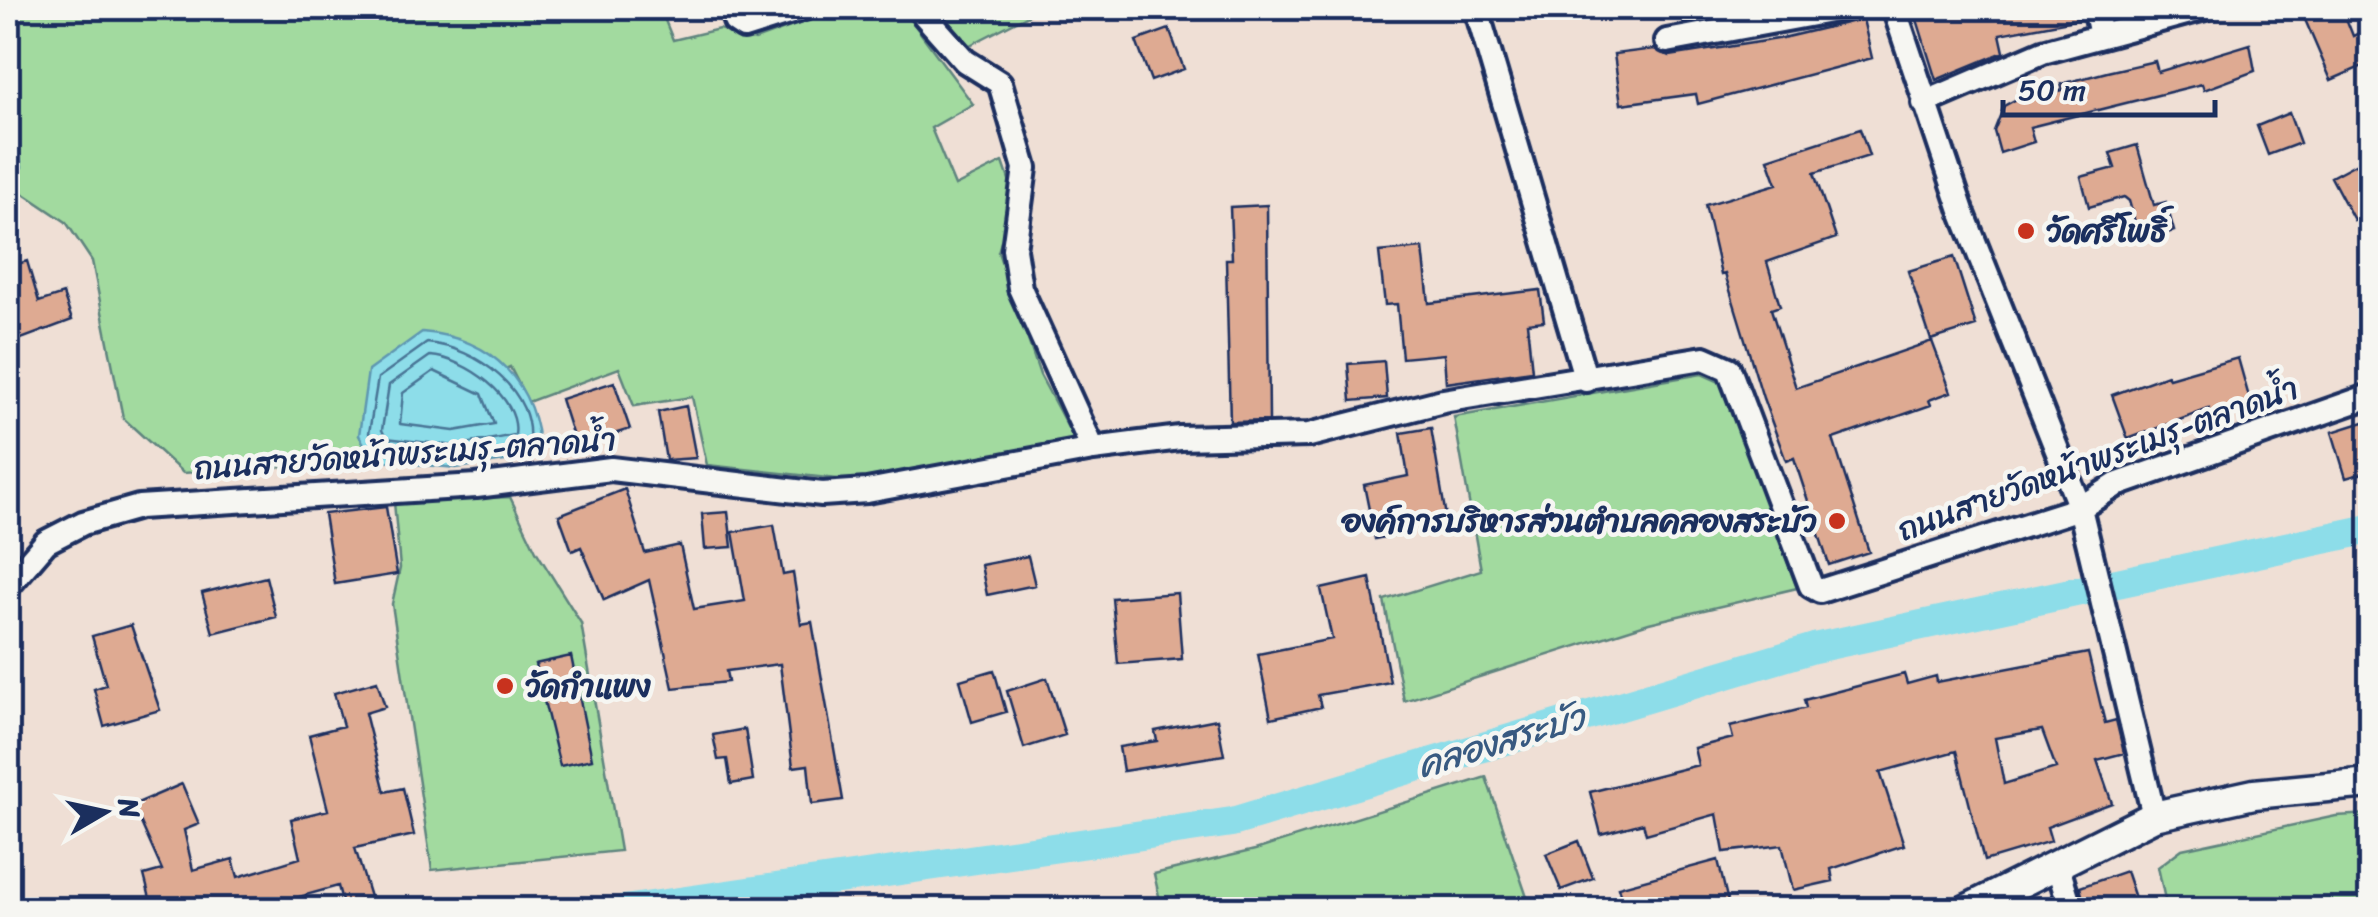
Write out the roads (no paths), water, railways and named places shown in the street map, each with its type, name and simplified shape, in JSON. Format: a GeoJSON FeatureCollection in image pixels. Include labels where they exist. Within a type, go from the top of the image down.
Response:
{"type":"FeatureCollection","features":[{"type":"Feature","properties":{"kind":"street"},"geometry":{"type":"LineString","coordinates":[[731,8],[735,21],[744,28],[804,8]]}},
{"type":"Feature","properties":{"kind":"street"},"geometry":{"type":"LineString","coordinates":[[918,8],[965,61],[1000,84],[1025,168],[1014,249],[1020,288],[1092,449]]}},
{"type":"Feature","properties":{"kind":"street"},"geometry":{"type":"LineString","coordinates":[[1476,8],[1586,380]]}},
{"type":"Feature","properties":{"kind":"street"},"geometry":{"type":"LineString","coordinates":[[1667,40],[1846,8]]}},
{"type":"Feature","properties":{"kind":"street"},"geometry":{"type":"LineString","coordinates":[[1894,8],[1924,104],[2083,516],[2154,816]]}},
{"type":"Feature","properties":{"kind":"street"},"geometry":{"type":"LineString","coordinates":[[2095,8],[2101,35]]}},
{"type":"Feature","properties":{"kind":"street"},"geometry":{"type":"LineString","coordinates":[[1924,104],[2043,52],[2205,8]]}},
{"type":"Feature","properties":{"kind":"street","name":"ถนนสายวัดหน้าพระเมรุ-ตลาดน้ำ"},"geometry":{"type":"LineString","coordinates":[[8,586],[46,542],[82,523],[139,507],[476,486],[611,469],[822,494],[867,492],[1092,449],[1180,438],[1309,435],[1442,401],[1704,358],[1729,369],[1814,591],[2083,516],[2116,485],[2370,396]]}},
{"type":"Feature","properties":{"kind":"street"},"geometry":{"type":"LineString","coordinates":[[1979,906],[2154,816],[2254,794],[2370,783]]}},
{"type":"Feature","properties":{"kind":"street"},"geometry":{"type":"LineString","coordinates":[[2057,864],[2072,910]]}},
{"type":"Feature","properties":{"kind":"water"},"geometry":{"type":"Polygon","coordinates":[[[8,95],[22,167],[8,185],[8,95]]]}},
{"type":"Feature","properties":{"kind":"water"},"geometry":{"type":"Polygon","coordinates":[[[422,332],[470,344],[507,369],[530,407],[540,456],[456,468],[373,460],[359,435],[368,371],[422,332]]]}},
{"type":"Feature","properties":{"kind":"waterway","name":"คลองสระบัว"},"geometry":{"type":"LineString","coordinates":[[624,910],[1232,822],[1814,648],[2370,529]]}},
{"type":"Feature","properties":{"kind":"place","name":"วัดศรีโพธิ์"},"geometry":{"type":"Point","coordinates":[2026,231]}},
{"type":"Feature","properties":{"kind":"place","name":"องค์การบริหารส่วนตำบลคลองสระบัว"},"geometry":{"type":"Point","coordinates":[1837,521]}},
{"type":"Feature","properties":{"kind":"place","name":"วัดกำแพง"},"geometry":{"type":"Point","coordinates":[505,686]}}]}
